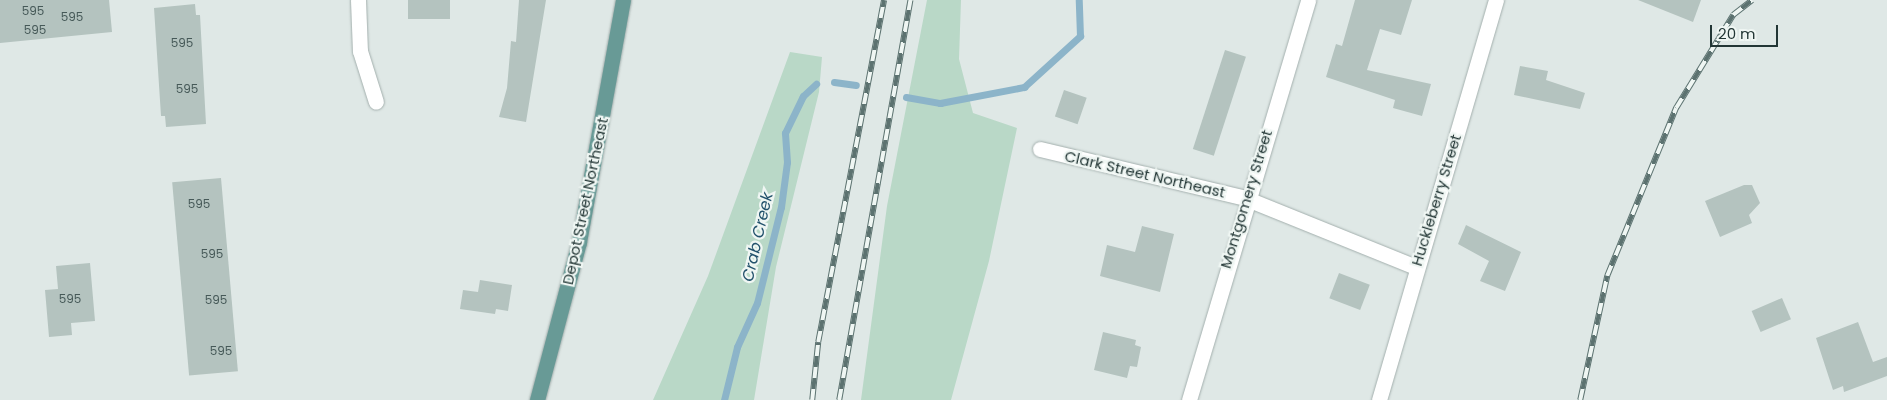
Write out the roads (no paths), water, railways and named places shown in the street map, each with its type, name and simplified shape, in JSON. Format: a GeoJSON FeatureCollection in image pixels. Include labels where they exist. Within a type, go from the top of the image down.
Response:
{"type":"FeatureCollection","features":[{"type":"Feature","properties":{"kind":"main road","name":"Depot Street Northeast"},"geometry":{"type":"LineString","coordinates":[[537,400],[579,242],[623,0]]}},
{"type":"Feature","properties":{"kind":"street"},"geometry":{"type":"LineString","coordinates":[[358,0],[360,51],[376,102]]}},
{"type":"Feature","properties":{"kind":"street","name":"Montgomery Street"},"geometry":{"type":"LineString","coordinates":[[1189,400],[1245,198],[1308,0]]}},
{"type":"Feature","properties":{"kind":"street","name":"Huckleberry Street"},"geometry":{"type":"LineString","coordinates":[[1379,400],[1416,267],[1496,0]]}},
{"type":"Feature","properties":{"kind":"street","name":"Clark Street Northeast"},"geometry":{"type":"LineString","coordinates":[[1040,149],[1245,198],[1416,267]]}},
{"type":"Feature","properties":{"kind":"waterway","name":"Crab Creek"},"geometry":{"type":"LineString","coordinates":[[906,97],[940,103],[1024,87],[1080,36],[1079,0]]}},
{"type":"Feature","properties":{"kind":"waterway","name":"Crab Creek"},"geometry":{"type":"LineString","coordinates":[[834,82],[856,85]]}},
{"type":"Feature","properties":{"kind":"waterway","name":"Crab Creek"},"geometry":{"type":"LineString","coordinates":[[724,400],[737,347],[757,303],[781,207],[787,162],[785,133],[803,96],[816,84]]}},
{"type":"Feature","properties":{"kind":"railway"},"geometry":{"type":"LineString","coordinates":[[812,400],[818,342],[884,0]]}},
{"type":"Feature","properties":{"kind":"railway"},"geometry":{"type":"LineString","coordinates":[[839,400],[910,0]]}},
{"type":"Feature","properties":{"kind":"railway"},"geometry":{"type":"LineString","coordinates":[[1580,400],[1607,276],[1676,108],[1733,15],[1752,0]]}}]}
